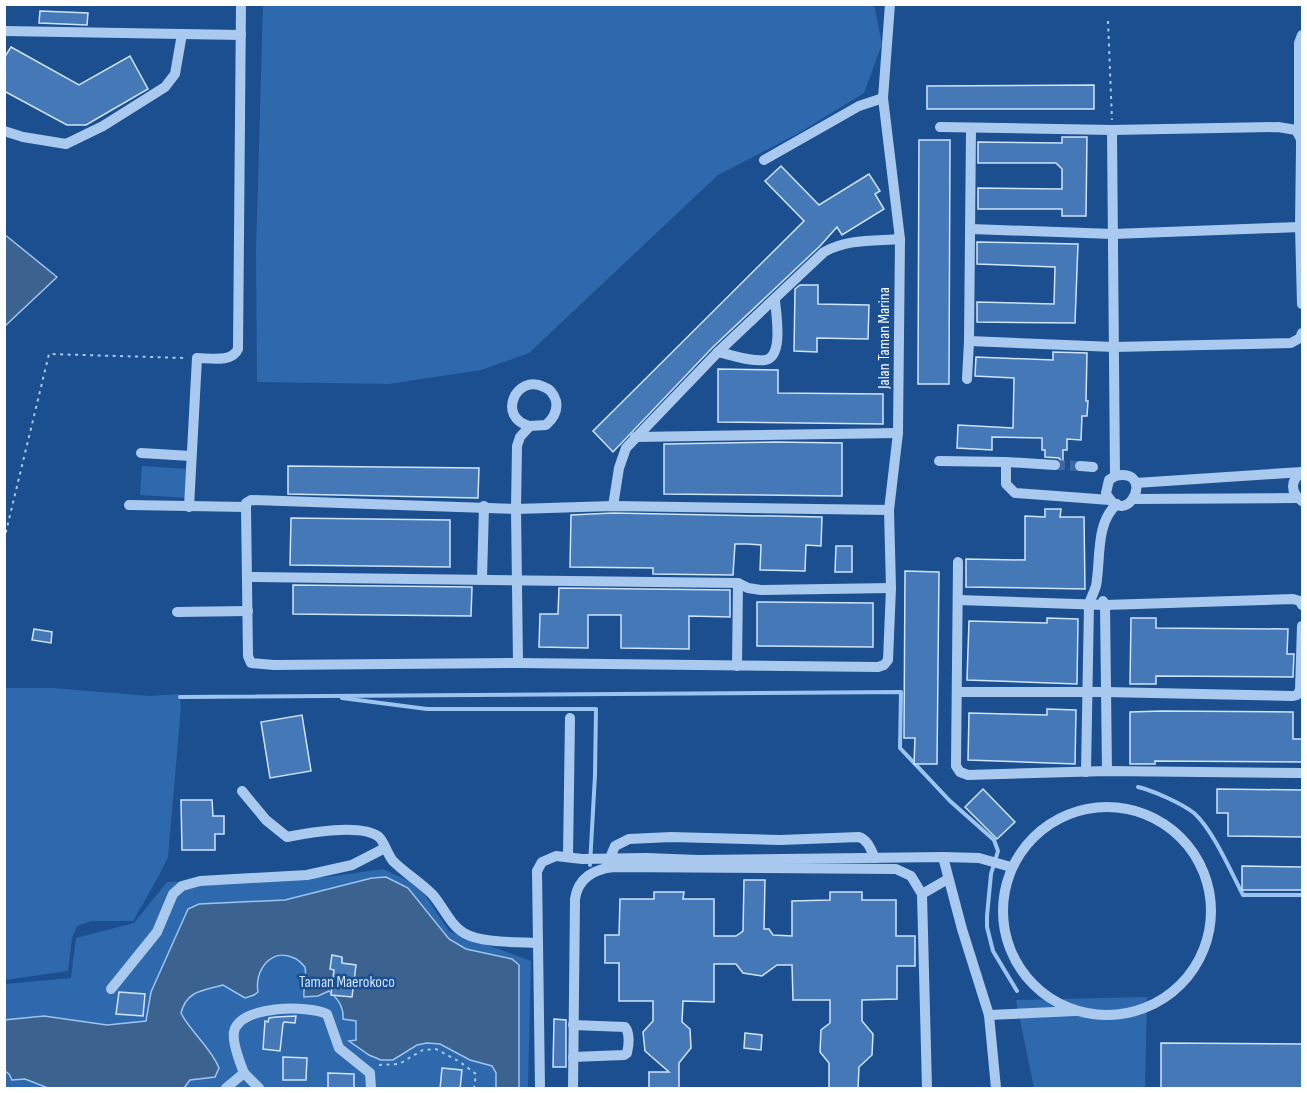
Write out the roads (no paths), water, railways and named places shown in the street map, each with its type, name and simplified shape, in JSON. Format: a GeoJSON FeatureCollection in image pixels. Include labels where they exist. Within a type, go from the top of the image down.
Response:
{"type":"FeatureCollection","features":[{"type":"Feature","properties":{"kind":"street"},"geometry":{"type":"LineString","coordinates":[[189,507],[196,358],[230,358],[236,354],[238,349],[241,4]]}},
{"type":"Feature","properties":{"kind":"street","name":"Jalan Taman Marina"},"geometry":{"type":"LineString","coordinates":[[737,666],[878,667],[884,665],[888,660],[891,588],[889,510],[898,433],[900,239],[882,98],[890,4]]}},
{"type":"Feature","properties":{"kind":"street"},"geometry":{"type":"LineString","coordinates":[[4,31],[241,35]]}},
{"type":"Feature","properties":{"kind":"street"},"geometry":{"type":"LineString","coordinates":[[4,131],[66,144],[103,126],[165,87],[175,74],[182,34]]}},
{"type":"Feature","properties":{"kind":"street"},"geometry":{"type":"LineString","coordinates":[[1302,35],[1299,43],[1302,304]]}},
{"type":"Feature","properties":{"kind":"street"},"geometry":{"type":"LineString","coordinates":[[764,160],[859,106],[882,98]]}},
{"type":"Feature","properties":{"kind":"street"},"geometry":{"type":"LineString","coordinates":[[940,127],[1112,130],[1284,127],[1296,130],[1299,134]]}},
{"type":"Feature","properties":{"kind":"street"},"geometry":{"type":"LineString","coordinates":[[967,379],[971,129]]}},
{"type":"Feature","properties":{"kind":"street"},"geometry":{"type":"LineString","coordinates":[[1112,130],[1114,476]]}},
{"type":"Feature","properties":{"kind":"street"},"geometry":{"type":"LineString","coordinates":[[971,229],[1113,234],[1300,227]]}},
{"type":"Feature","properties":{"kind":"street"},"geometry":{"type":"LineString","coordinates":[[613,506],[622,457],[635,437],[671,403],[718,352],[824,252],[837,245],[900,239]]}},
{"type":"Feature","properties":{"kind":"street"},"geometry":{"type":"LineString","coordinates":[[718,352],[767,360],[774,355],[777,337],[775,300]]}},
{"type":"Feature","properties":{"kind":"street"},"geometry":{"type":"LineString","coordinates":[[969,341],[1114,346],[1291,343],[1300,338],[1302,333]]}},
{"type":"Feature","properties":{"kind":"street"},"geometry":{"type":"LineString","coordinates":[[518,663],[517,446],[520,437],[530,426],[546,425],[554,418],[557,407],[555,396],[548,388],[538,384],[527,385],[518,390],[513,400],[512,410],[516,420],[530,426]]}},
{"type":"Feature","properties":{"kind":"street"},"geometry":{"type":"LineString","coordinates":[[635,437],[898,433]]}},
{"type":"Feature","properties":{"kind":"street"},"geometry":{"type":"LineString","coordinates":[[141,453],[191,456]]}},
{"type":"Feature","properties":{"kind":"street"},"geometry":{"type":"LineString","coordinates":[[939,461],[1055,465]]}},
{"type":"Feature","properties":{"kind":"street"},"geometry":{"type":"LineString","coordinates":[[1005,462],[1006,484],[1015,493],[1113,502],[1123,505],[1134,499],[1300,500]]}},
{"type":"Feature","properties":{"kind":"street"},"geometry":{"type":"LineString","coordinates":[[1080,466],[1093,467]]}},
{"type":"Feature","properties":{"kind":"street"},"geometry":{"type":"LineString","coordinates":[[1136,483],[1302,472]]}},
{"type":"Feature","properties":{"kind":"street"},"geometry":{"type":"LineString","coordinates":[[1300,500],[1292,486],[1297,475],[1302,472]]}},
{"type":"Feature","properties":{"kind":"street"},"geometry":{"type":"LineString","coordinates":[[1113,502],[1106,493],[1106,486],[1114,476],[1123,474],[1131,477],[1136,483],[1137,492],[1134,499]]}},
{"type":"Feature","properties":{"kind":"street"},"geometry":{"type":"LineString","coordinates":[[738,583],[737,666],[518,663],[258,665],[252,663],[248,656],[246,503],[251,500],[484,506],[516,509],[613,506],[889,510]]}},
{"type":"Feature","properties":{"kind":"street"},"geometry":{"type":"LineString","coordinates":[[1086,772],[1089,604],[1095,587],[1103,527],[1113,502]]}},
{"type":"Feature","properties":{"kind":"street"},"geometry":{"type":"LineString","coordinates":[[129,505],[246,507]]}},
{"type":"Feature","properties":{"kind":"street"},"geometry":{"type":"LineString","coordinates":[[482,579],[484,506]]}},
{"type":"Feature","properties":{"kind":"street"},"geometry":{"type":"LineString","coordinates":[[958,562],[956,766],[960,772],[968,775],[1107,771],[1302,773]]}},
{"type":"Feature","properties":{"kind":"street"},"geometry":{"type":"LineString","coordinates":[[248,577],[738,583],[748,588],[761,590],[891,588]]}},
{"type":"Feature","properties":{"kind":"street"},"geometry":{"type":"LineString","coordinates":[[1095,587],[1105,605],[1107,771]]}},
{"type":"Feature","properties":{"kind":"street"},"geometry":{"type":"LineString","coordinates":[[958,600],[1105,605],[1293,599],[1300,601],[1302,605]]}},
{"type":"Feature","properties":{"kind":"street"},"geometry":{"type":"LineString","coordinates":[[177,612],[248,611]]}},
{"type":"Feature","properties":{"kind":"street"},"geometry":{"type":"LineString","coordinates":[[957,692],[1295,696],[1300,690],[1302,626]]}},
{"type":"Feature","properties":{"kind":"street"},"geometry":{"type":"LineString","coordinates":[[568,857],[570,718]]}},
{"type":"Feature","properties":{"kind":"street"},"geometry":{"type":"LineString","coordinates":[[242,791],[266,820],[287,837],[311,833],[363,831],[379,837],[392,859],[431,894],[466,935],[482,939],[537,943]]}},
{"type":"Feature","properties":{"kind":"street"},"geometry":{"type":"LineString","coordinates":[[1126,806],[1173,832],[1186,846],[1206,877],[1212,909],[1208,938],[1203,954],[1185,982],[1162,999],[1130,1014],[1090,1017],[1074,1011],[1041,991],[1014,953],[1007,927],[1005,903],[1011,867],[1027,840],[1046,825],[1085,807],[1126,806]]}},
{"type":"Feature","properties":{"kind":"street"},"geometry":{"type":"LineString","coordinates":[[573,1089],[575,895],[581,882],[605,862],[615,846],[629,839],[671,837],[780,840],[859,837],[867,843],[875,858]]}},
{"type":"Feature","properties":{"kind":"street"},"geometry":{"type":"LineString","coordinates":[[111,989],[157,932],[173,894],[182,886],[200,881],[307,875],[352,865],[385,848]]}},
{"type":"Feature","properties":{"kind":"street"},"geometry":{"type":"LineString","coordinates":[[540,1089],[537,871],[542,862],[551,857],[605,862],[896,869],[910,876],[922,894],[927,1089]]}},
{"type":"Feature","properties":{"kind":"street"},"geometry":{"type":"LineString","coordinates":[[605,862],[646,858],[698,861],[943,857],[979,858],[1011,867]]}},
{"type":"Feature","properties":{"kind":"street"},"geometry":{"type":"LineString","coordinates":[[943,857],[989,1015],[996,1089]]}},
{"type":"Feature","properties":{"kind":"street"},"geometry":{"type":"LineString","coordinates":[[922,894],[948,879]]}},
{"type":"Feature","properties":{"kind":"street"},"geometry":{"type":"LineString","coordinates":[[259,1089],[244,1073],[237,1055],[234,1032],[239,1023],[250,1014],[307,1009],[319,1010],[327,1014],[339,1048],[370,1073],[371,1089]]}},
{"type":"Feature","properties":{"kind":"street"},"geometry":{"type":"LineString","coordinates":[[989,1015],[1074,1011]]}},
{"type":"Feature","properties":{"kind":"street"},"geometry":{"type":"LineString","coordinates":[[573,1025],[624,1027],[627,1030],[628,1046],[627,1053],[624,1055],[573,1057]]}},
{"type":"Feature","properties":{"kind":"street"},"geometry":{"type":"LineString","coordinates":[[226,1089],[244,1073]]}},
{"type":"Feature","properties":{"kind":"waterway"},"geometry":{"type":"LineString","coordinates":[[180,697],[901,692],[900,748],[950,801],[994,840],[998,851],[991,874],[987,927],[993,951],[1017,991]]}},
{"type":"Feature","properties":{"kind":"waterway"},"geometry":{"type":"LineString","coordinates":[[342,698],[427,709],[596,709],[590,865]]}},
{"type":"Feature","properties":{"kind":"waterway"},"geometry":{"type":"LineString","coordinates":[[1138,787],[1182,805],[1201,820],[1215,840],[1243,895],[1302,895]]}},
{"type":"Feature","properties":{"kind":"tunnel"},"geometry":{"type":"LineString","coordinates":[[1055,465],[1080,466]]}},
{"type":"Feature","properties":{"kind":"park label","name":"Taman Maerokoco"},"geometry":{"type":"Point","coordinates":[347,982]}}]}
